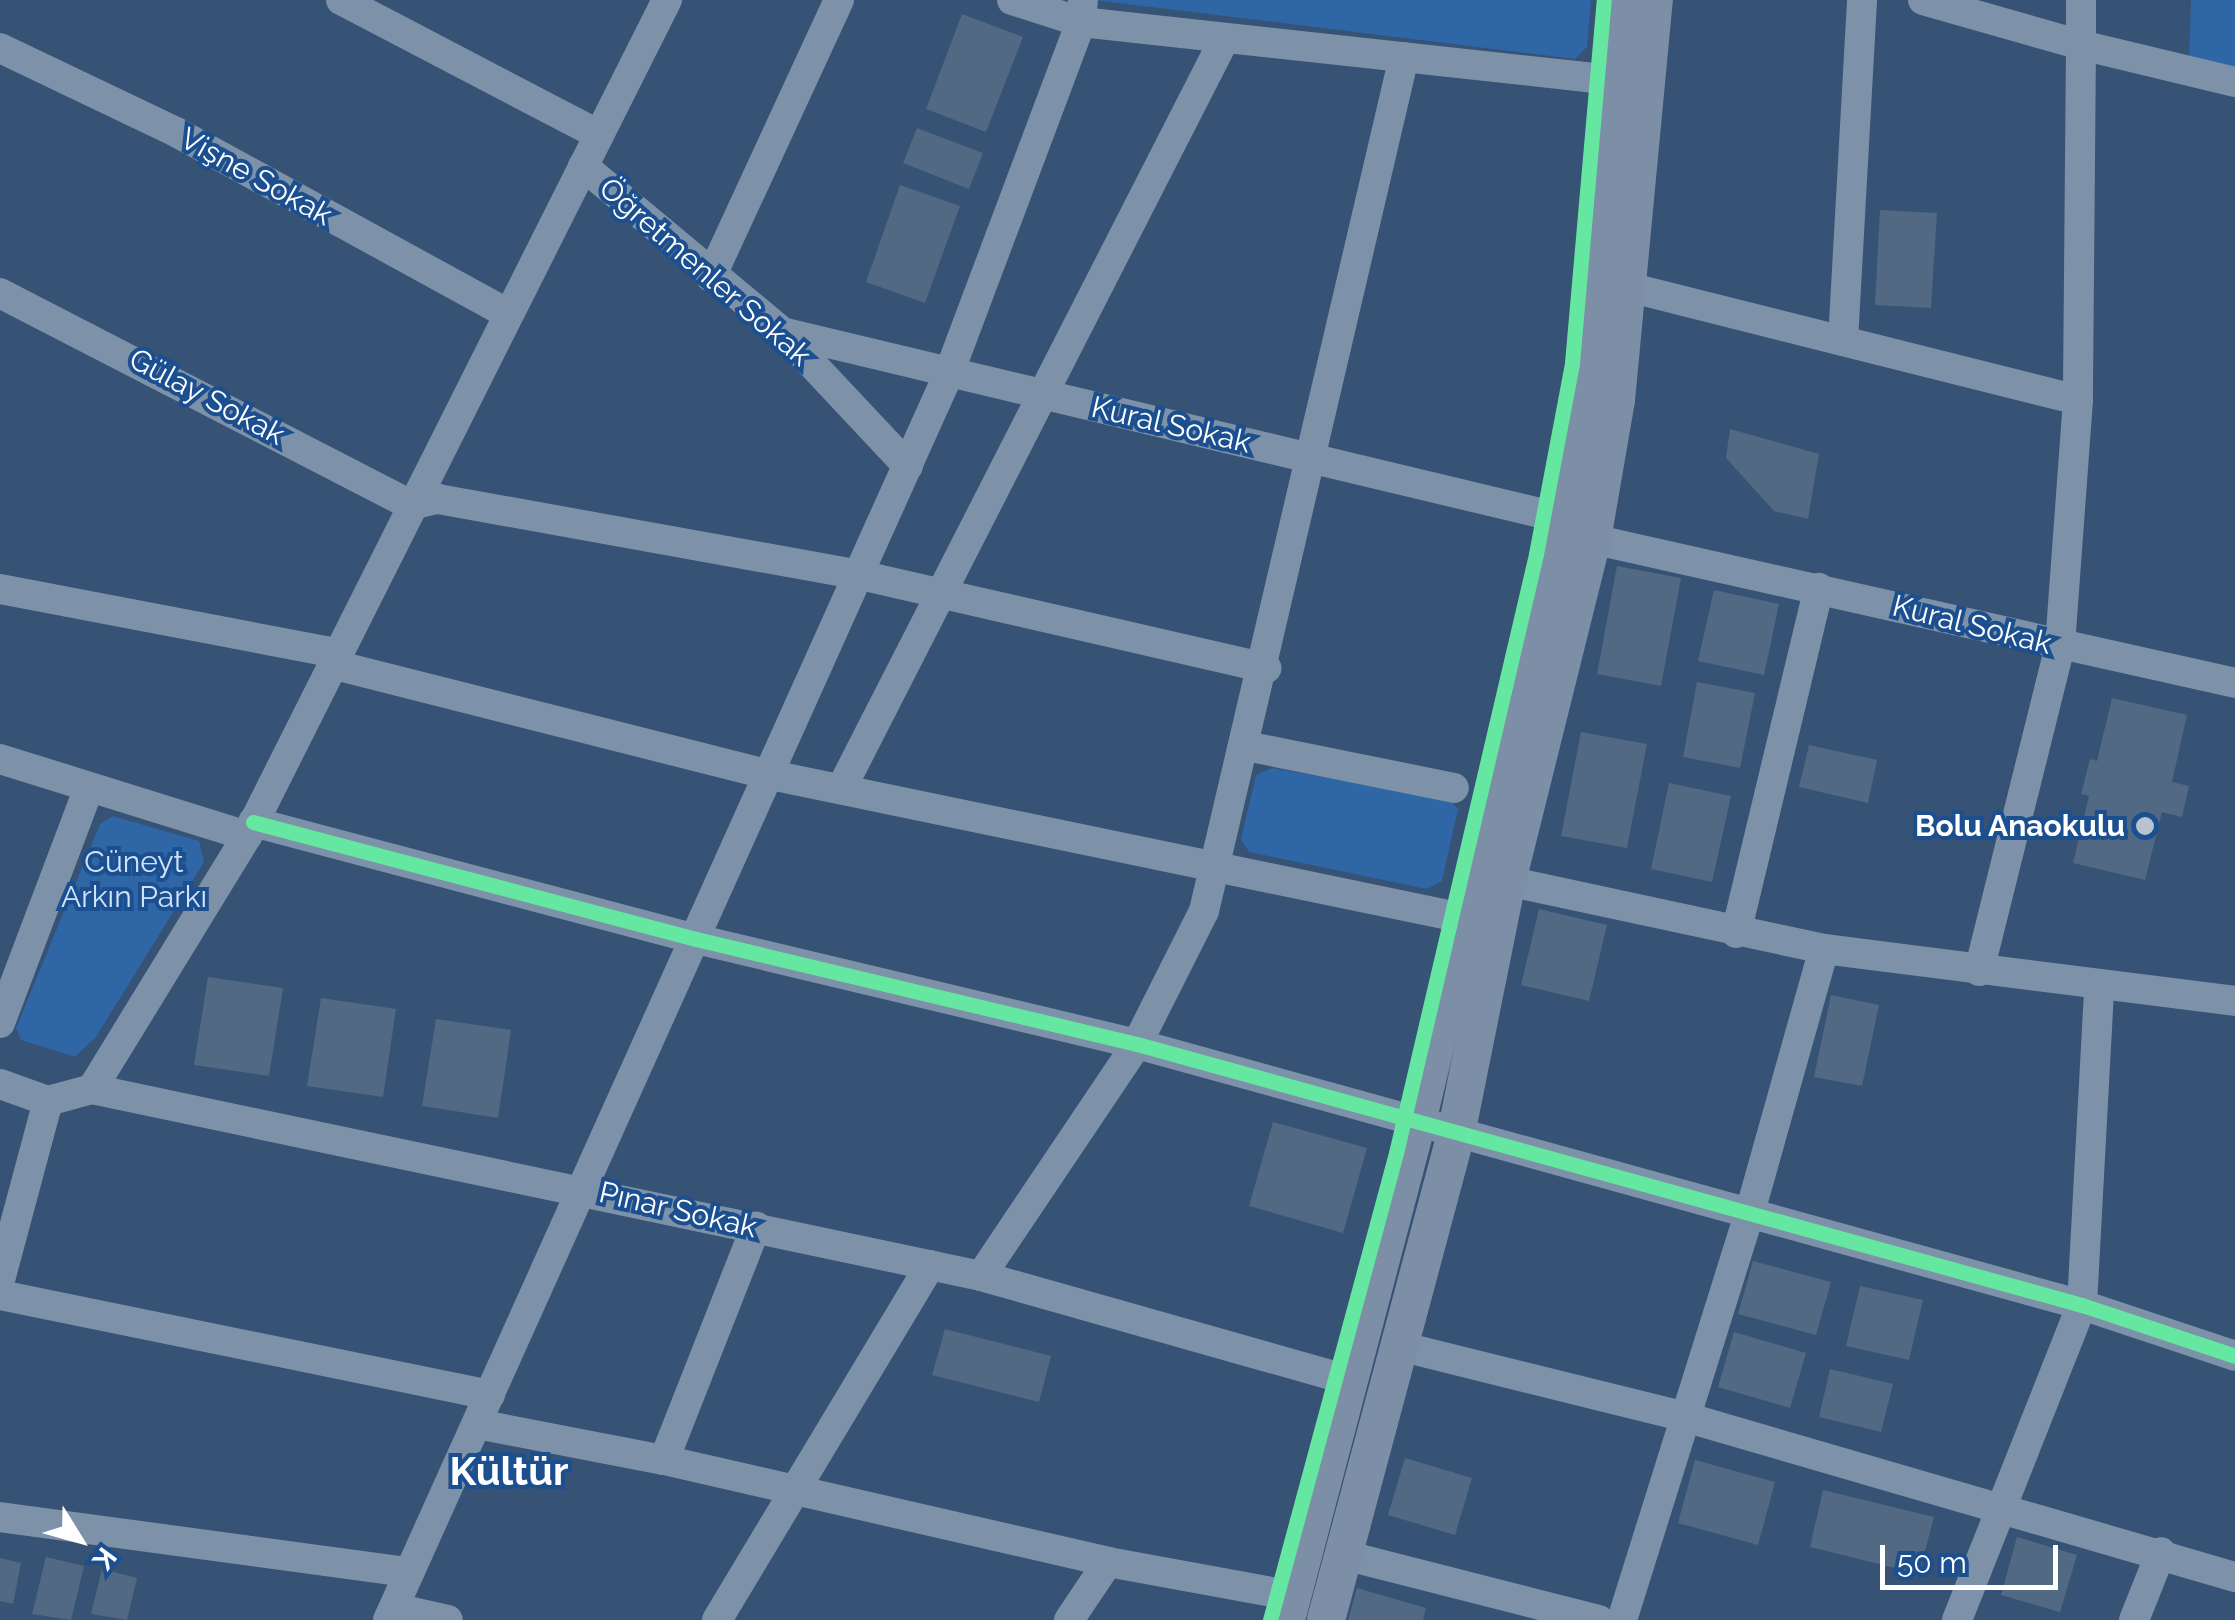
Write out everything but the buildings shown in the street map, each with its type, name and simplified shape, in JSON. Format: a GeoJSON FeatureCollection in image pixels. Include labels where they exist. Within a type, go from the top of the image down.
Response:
{"type":"FeatureCollection","features":[{"type":"Feature","properties":{"kind":"main road"},"geometry":{"type":"LineString","coordinates":[[1290,1608],[1417,1122],[1560,518],[1581,399],[1620,0]]}},
{"type":"Feature","properties":{"kind":"main road"},"geometry":{"type":"LineString","coordinates":[[1326,1620],[1456,1134],[1507,881],[1592,539],[1628,287],[1654,0]]}},
{"type":"Feature","properties":{"kind":"street","name":"Öğretmenler Sokak"},"geometry":{"type":"LineString","coordinates":[[340,0],[599,135]]}},
{"type":"Feature","properties":{"kind":"street"},"geometry":{"type":"LineString","coordinates":[[92,1089],[250,829],[668,0]]}},
{"type":"Feature","properties":{"kind":"street"},"geometry":{"type":"LineString","coordinates":[[712,277],[838,0]]}},
{"type":"Feature","properties":{"kind":"street"},"geometry":{"type":"LineString","coordinates":[[1012,0],[1225,38],[1613,80]]}},
{"type":"Feature","properties":{"kind":"street"},"geometry":{"type":"LineString","coordinates":[[1843,341],[1862,0]]}},
{"type":"Feature","properties":{"kind":"street"},"geometry":{"type":"LineString","coordinates":[[1923,0],[2081,45],[2235,82]]}},
{"type":"Feature","properties":{"kind":"street"},"geometry":{"type":"LineString","coordinates":[[1980,971],[2060,646],[2078,400],[2081,0]]}},
{"type":"Feature","properties":{"kind":"street"},"geometry":{"type":"LineString","coordinates":[[448,1620],[391,1614],[949,372],[1082,11]]}},
{"type":"Feature","properties":{"kind":"street"},"geometry":{"type":"LineString","coordinates":[[841,789],[1225,38]]}},
{"type":"Feature","properties":{"kind":"street","name":"Vişne Sokak"},"geometry":{"type":"LineString","coordinates":[[0,48],[176,132],[508,314]]}},
{"type":"Feature","properties":{"kind":"street"},"geometry":{"type":"LineString","coordinates":[[981,1276],[1137,1044],[1204,911],[1266,668],[1404,57]]}},
{"type":"Feature","properties":{"kind":"street","name":"Öğretmenler Sokak"},"geometry":{"type":"LineString","coordinates":[[583,166],[782,332],[908,466]]}},
{"type":"Feature","properties":{"kind":"street"},"geometry":{"type":"LineString","coordinates":[[1628,287],[2078,400]]}},
{"type":"Feature","properties":{"kind":"street","name":"Gülay Sokak"},"geometry":{"type":"LineString","coordinates":[[0,293],[411,506]]}},
{"type":"Feature","properties":{"kind":"street","name":"Kural Sokak"},"geometry":{"type":"LineString","coordinates":[[782,332],[1560,518]]}},
{"type":"Feature","properties":{"kind":"street"},"geometry":{"type":"LineString","coordinates":[[411,506],[438,499],[860,575],[1266,668]]}},
{"type":"Feature","properties":{"kind":"street","name":"Kural Sokak"},"geometry":{"type":"LineString","coordinates":[[1592,539],[2235,683]]}},
{"type":"Feature","properties":{"kind":"street"},"geometry":{"type":"LineString","coordinates":[[1736,932],[1819,588]]}},
{"type":"Feature","properties":{"kind":"street"},"geometry":{"type":"LineString","coordinates":[[0,589],[334,659],[771,775],[1464,918]]}},
{"type":"Feature","properties":{"kind":"street"},"geometry":{"type":"LineString","coordinates":[[1246,746],[1454,788]]}},
{"type":"Feature","properties":{"kind":"street"},"geometry":{"type":"LineString","coordinates":[[0,759],[89,788],[250,829],[1137,1044],[2082,1305],[2235,1356]]}},
{"type":"Feature","properties":{"kind":"street"},"geometry":{"type":"LineString","coordinates":[[0,1024],[89,788]]}},
{"type":"Feature","properties":{"kind":"street"},"geometry":{"type":"LineString","coordinates":[[1507,881],[1824,949],[2235,1001]]}},
{"type":"Feature","properties":{"kind":"street"},"geometry":{"type":"LineString","coordinates":[[1622,1620],[1750,1212],[1824,949]]}},
{"type":"Feature","properties":{"kind":"street"},"geometry":{"type":"LineString","coordinates":[[1956,1620],[2004,1512],[2082,1305],[2099,986]]}},
{"type":"Feature","properties":{"kind":"street"},"geometry":{"type":"LineString","coordinates":[[0,1084],[48,1101],[0,1280]]}},
{"type":"Feature","properties":{"kind":"street","name":"Pınar Sokak"},"geometry":{"type":"LineString","coordinates":[[48,1101],[92,1089],[584,1188],[981,1276],[1352,1382]]}},
{"type":"Feature","properties":{"kind":"street"},"geometry":{"type":"LineString","coordinates":[[664,1460],[756,1227]]}},
{"type":"Feature","properties":{"kind":"street"},"geometry":{"type":"LineString","coordinates":[[717,1620],[799,1490],[930,1265]]}},
{"type":"Feature","properties":{"kind":"street"},"geometry":{"type":"LineString","coordinates":[[0,1296],[490,1394]]}},
{"type":"Feature","properties":{"kind":"street"},"geometry":{"type":"LineString","coordinates":[[1399,1346],[1686,1418],[2004,1512],[2161,1552],[2235,1577]]}},
{"type":"Feature","properties":{"kind":"street"},"geometry":{"type":"LineString","coordinates":[[476,1424],[799,1490],[1290,1608]]}},
{"type":"Feature","properties":{"kind":"street"},"geometry":{"type":"LineString","coordinates":[[0,1517],[410,1572]]}},
{"type":"Feature","properties":{"kind":"street"},"geometry":{"type":"LineString","coordinates":[[2134,1620],[2161,1552]]}},
{"type":"Feature","properties":{"kind":"street"},"geometry":{"type":"LineString","coordinates":[[1344,1555],[1599,1620]]}},
{"type":"Feature","properties":{"kind":"street"},"geometry":{"type":"LineString","coordinates":[[1069,1620],[1108,1562]]}},
{"type":"Feature","properties":{"kind":"green space"},"geometry":{"type":"Polygon","coordinates":[[[1094,0],[1591,0],[1587,47],[1575,59],[1094,0]]]}},
{"type":"Feature","properties":{"kind":"green space"},"geometry":{"type":"Polygon","coordinates":[[[2191,0],[2235,0],[2235,69],[2189,59],[2191,0]]]}},
{"type":"Feature","properties":{"kind":"green space"},"geometry":{"type":"Polygon","coordinates":[[[1272,768],[1449,799],[1458,809],[1442,881],[1427,889],[1249,852],[1241,839],[1256,775],[1272,768]]]}},
{"type":"Feature","properties":{"kind":"green space","name":"Cüneyt Arkın Parkı"},"geometry":{"type":"Polygon","coordinates":[[[113,816],[199,841],[204,862],[96,1037],[75,1057],[21,1040],[16,1028],[100,824],[113,816]]]}},
{"type":"Feature","properties":{"kind":"cycle path"},"geometry":{"type":"LineString","coordinates":[[1270,1620],[1396,1153],[1536,554],[1572,363],[1604,0]]}},
{"type":"Feature","properties":{"kind":"cycle path"},"geometry":{"type":"LineString","coordinates":[[253,822],[696,939],[1137,1044],[2082,1305],[2235,1356]]}},
{"type":"Feature","properties":{"kind":"place","name":"Bolu Anaokulu"},"geometry":{"type":"Point","coordinates":[2145,826]}},
{"type":"Feature","properties":{"kind":"district","name":"Kültür"},"geometry":{"type":"Point","coordinates":[509,1471]}}]}
